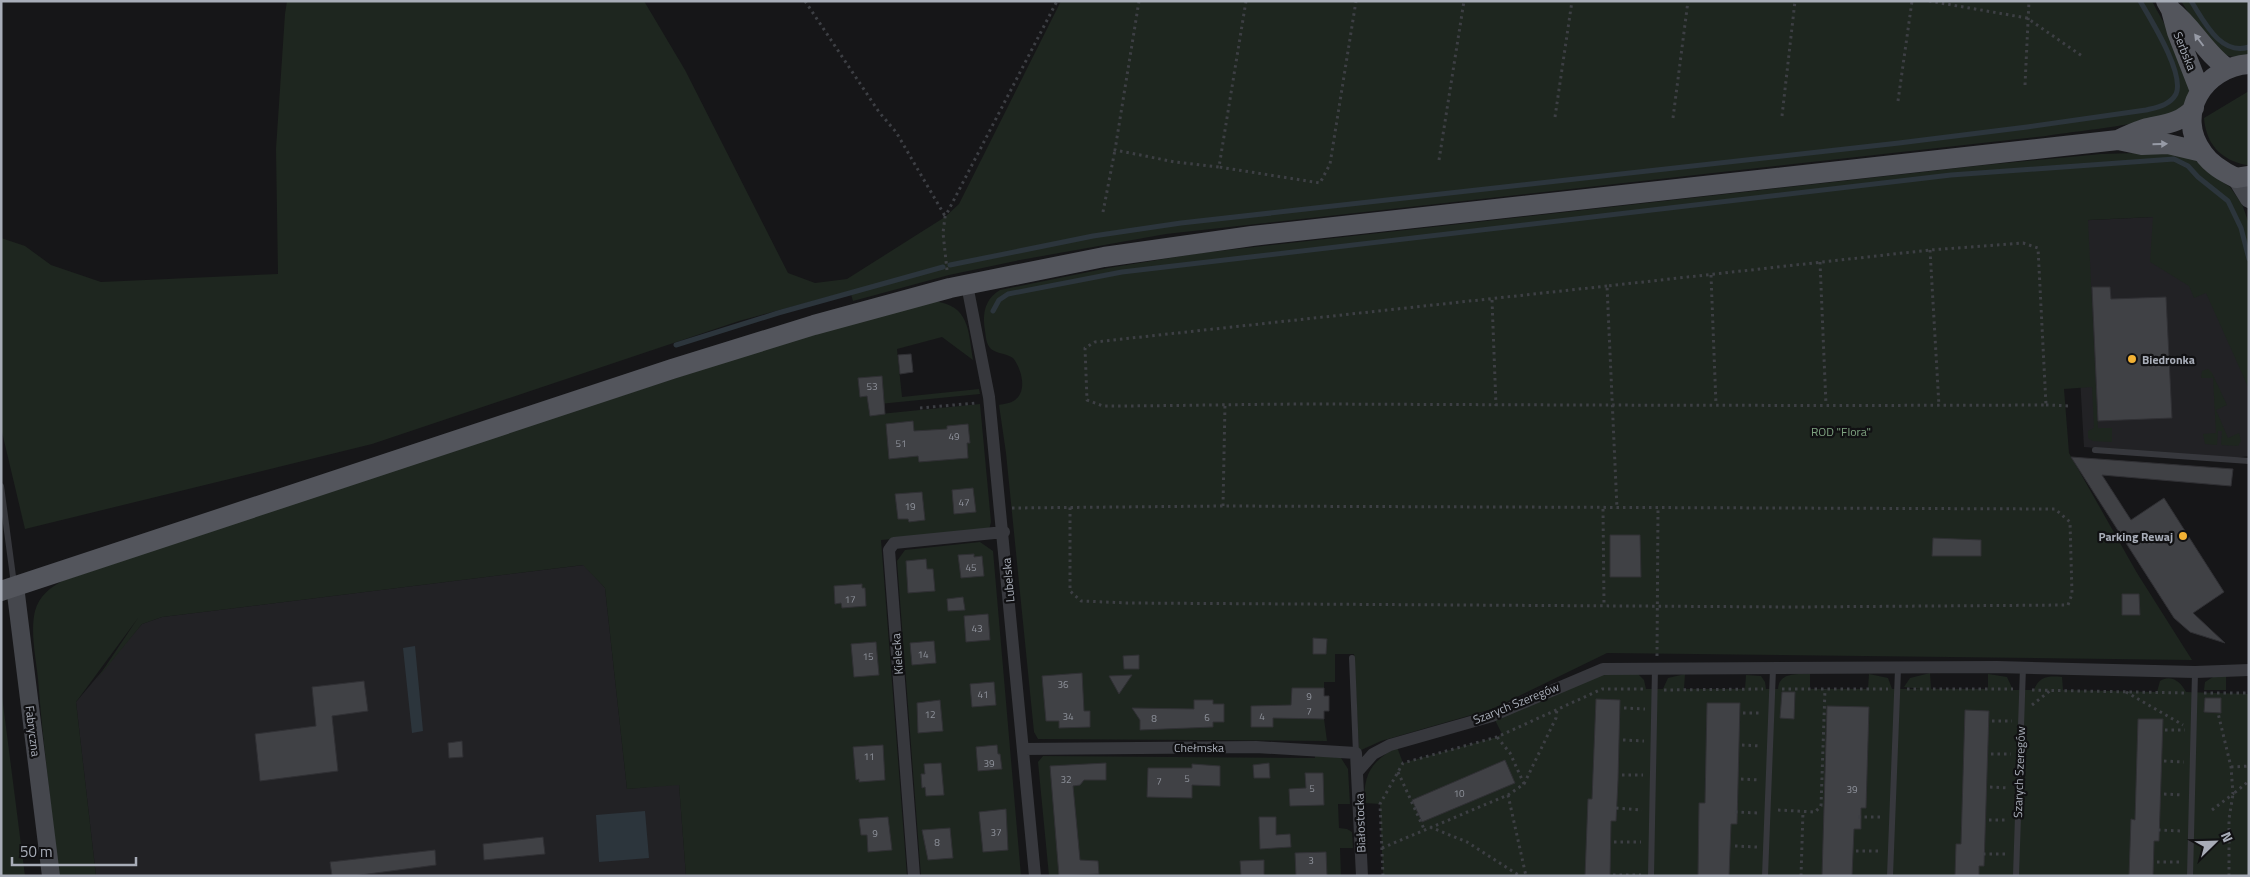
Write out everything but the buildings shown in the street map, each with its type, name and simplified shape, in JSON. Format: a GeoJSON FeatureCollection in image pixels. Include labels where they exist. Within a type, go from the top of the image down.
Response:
{"type":"FeatureCollection","features":[{"type":"Feature","properties":{"kind":"main road","name":"Serbska"},"geometry":{"type":"LineString","coordinates":[[2168,6],[2188,25],[2211,55],[2228,68]]}},
{"type":"Feature","properties":{"kind":"main road","name":"Serbska"},"geometry":{"type":"LineString","coordinates":[[2168,6],[2197,99]]}},
{"type":"Feature","properties":{"kind":"main road"},"geometry":{"type":"LineString","coordinates":[[8,589],[672,369],[814,325],[959,287],[1104,257],[1252,236],[2118,140],[2144,129],[2175,123],[2188,114],[2214,75],[2228,68],[2249,64]]}},
{"type":"Feature","properties":{"kind":"main road"},"geometry":{"type":"LineString","coordinates":[[2197,99],[2193,130],[2202,152],[2216,166],[2243,177]]}},
{"type":"Feature","properties":{"kind":"main road"},"geometry":{"type":"LineString","coordinates":[[2118,140],[2142,145],[2168,144],[2202,152]]}},
{"type":"Feature","properties":{"kind":"street"},"geometry":{"type":"LineString","coordinates":[[2243,177],[2249,199]]}},
{"type":"Feature","properties":{"kind":"street","name":"Lubelska"},"geometry":{"type":"LineString","coordinates":[[959,287],[989,397],[1004,532],[1035,876]]}},
{"type":"Feature","properties":{"kind":"street","name":"Kielecka"},"geometry":{"type":"LineString","coordinates":[[914,876],[889,550],[894,543],[1004,532]]}},
{"type":"Feature","properties":{"kind":"street","name":"Fabryczna"},"geometry":{"type":"LineString","coordinates":[[8,589],[51,876]]}},
{"type":"Feature","properties":{"kind":"street","name":"Szarych Szeregów"},"geometry":{"type":"LineString","coordinates":[[1358,771],[1372,754],[1390,745],[1492,716],[1603,669],[2023,668],[2195,672],[2249,670]]}},
{"type":"Feature","properties":{"kind":"street","name":"Chełmska"},"geometry":{"type":"LineString","coordinates":[[1023,749],[1256,747],[1356,753]]}},
{"type":"Feature","properties":{"kind":"street"},"geometry":{"type":"LineString","coordinates":[[1356,753],[1358,771]]}},
{"type":"Feature","properties":{"kind":"street","name":"Białostocka"},"geometry":{"type":"LineString","coordinates":[[1358,771],[1362,876]]}},
{"type":"Feature","properties":{"kind":"lane"},"geometry":{"type":"LineString","coordinates":[[2095,450],[2249,461]]}},
{"type":"Feature","properties":{"kind":"lane"},"geometry":{"type":"LineString","coordinates":[[1,486],[8,589]]}},
{"type":"Feature","properties":{"kind":"lane"},"geometry":{"type":"LineString","coordinates":[[1352,658],[1356,753]]}},
{"type":"Feature","properties":{"kind":"lane"},"geometry":{"type":"LineString","coordinates":[[1651,876],[1656,668]]}},
{"type":"Feature","properties":{"kind":"lane"},"geometry":{"type":"LineString","coordinates":[[1765,876],[1773,668]]}},
{"type":"Feature","properties":{"kind":"lane","name":"Szarych Szeregów"},"geometry":{"type":"LineString","coordinates":[[2016,876],[2023,668]]}},
{"type":"Feature","properties":{"kind":"lane"},"geometry":{"type":"LineString","coordinates":[[1890,876],[1898,669]]}},
{"type":"Feature","properties":{"kind":"lane"},"geometry":{"type":"LineString","coordinates":[[2190,876],[2195,672]]}},
{"type":"Feature","properties":{"kind":"path"},"geometry":{"type":"LineString","coordinates":[[805,1],[879,112],[896,132],[945,217]]}},
{"type":"Feature","properties":{"kind":"path"},"geometry":{"type":"LineString","coordinates":[[959,287],[943,233],[945,217],[1057,1]]}},
{"type":"Feature","properties":{"kind":"path"},"geometry":{"type":"LineString","coordinates":[[1103,212],[1115,150],[1138,1]]}},
{"type":"Feature","properties":{"kind":"path"},"geometry":{"type":"LineString","coordinates":[[1219,166],[1246,1]]}},
{"type":"Feature","properties":{"kind":"path"},"geometry":{"type":"LineString","coordinates":[[1115,150],[1175,162],[1219,166],[1320,183],[1330,164],[1356,1]]}},
{"type":"Feature","properties":{"kind":"path"},"geometry":{"type":"LineString","coordinates":[[1439,160],[1464,1]]}},
{"type":"Feature","properties":{"kind":"path"},"geometry":{"type":"LineString","coordinates":[[1555,117],[1572,1]]}},
{"type":"Feature","properties":{"kind":"path"},"geometry":{"type":"LineString","coordinates":[[1673,118],[1688,1]]}},
{"type":"Feature","properties":{"kind":"path"},"geometry":{"type":"LineString","coordinates":[[1782,116],[1795,1]]}},
{"type":"Feature","properties":{"kind":"path"},"geometry":{"type":"LineString","coordinates":[[1898,101],[1912,1]]}},
{"type":"Feature","properties":{"kind":"path"},"geometry":{"type":"LineString","coordinates":[[1929,1],[2027,18],[2082,56]]}},
{"type":"Feature","properties":{"kind":"path"},"geometry":{"type":"LineString","coordinates":[[2024,85],[2027,18],[2030,1]]}},
{"type":"Feature","properties":{"kind":"path"},"geometry":{"type":"LineString","coordinates":[[2046,406],[2038,248],[2023,243],[1930,250],[1492,300],[1096,342],[1085,348],[1087,400],[1103,406],[1225,404],[1496,406],[1612,405],[1826,405],[1939,406],[2046,406],[2071,406]]}},
{"type":"Feature","properties":{"kind":"path"},"geometry":{"type":"LineString","coordinates":[[1930,250],[1939,406]]}},
{"type":"Feature","properties":{"kind":"path"},"geometry":{"type":"LineString","coordinates":[[1820,262],[1826,405]]}},
{"type":"Feature","properties":{"kind":"path"},"geometry":{"type":"LineString","coordinates":[[1711,275],[1716,405]]}},
{"type":"Feature","properties":{"kind":"path"},"geometry":{"type":"LineString","coordinates":[[1608,286],[1617,509]]}},
{"type":"Feature","properties":{"kind":"path"},"geometry":{"type":"LineString","coordinates":[[1492,300],[1496,406]]}},
{"type":"Feature","properties":{"kind":"path"},"geometry":{"type":"LineString","coordinates":[[920,408],[982,403]]}},
{"type":"Feature","properties":{"kind":"path"},"geometry":{"type":"LineString","coordinates":[[1223,506],[1225,404]]}},
{"type":"Feature","properties":{"kind":"path"},"geometry":{"type":"LineString","coordinates":[[1001,509],[1070,507],[1223,506],[1603,509],[2055,509],[2070,522],[2072,594],[2068,605],[1128,603],[1081,601],[1070,591],[1070,507]]}},
{"type":"Feature","properties":{"kind":"path"},"geometry":{"type":"LineString","coordinates":[[1603,509],[1604,604]]}},
{"type":"Feature","properties":{"kind":"path"},"geometry":{"type":"LineString","coordinates":[[1656,668],[1658,509]]}},
{"type":"Feature","properties":{"kind":"path"},"geometry":{"type":"LineString","coordinates":[[1383,876],[1380,804],[1403,763],[1497,737],[1602,689],[1897,689],[2249,693]]}},
{"type":"Feature","properties":{"kind":"path"},"geometry":{"type":"LineString","coordinates":[[1768,809],[1815,812],[1821,806],[1825,689]]}},
{"type":"Feature","properties":{"kind":"path"},"geometry":{"type":"LineString","coordinates":[[2021,708],[2030,707],[2052,690]]}},
{"type":"Feature","properties":{"kind":"path"},"geometry":{"type":"LineString","coordinates":[[2126,691],[2186,726],[2194,727]]}},
{"type":"Feature","properties":{"kind":"path"},"geometry":{"type":"LineString","coordinates":[[1624,708],[1645,709]]}},
{"type":"Feature","properties":{"kind":"path"},"geometry":{"type":"LineString","coordinates":[[1382,848],[1508,794],[1524,784],[1556,718],[1557,709]]}},
{"type":"Feature","properties":{"kind":"path"},"geometry":{"type":"LineString","coordinates":[[2218,712],[2231,767],[2233,794],[2229,819],[2229,876]]}},
{"type":"Feature","properties":{"kind":"path"},"geometry":{"type":"LineString","coordinates":[[1743,713],[1763,713]]}},
{"type":"Feature","properties":{"kind":"path"},"geometry":{"type":"LineString","coordinates":[[1992,721],[2013,722]]}},
{"type":"Feature","properties":{"kind":"path"},"geometry":{"type":"LineString","coordinates":[[2165,730],[2185,730]]}},
{"type":"Feature","properties":{"kind":"path"},"geometry":{"type":"LineString","coordinates":[[1497,737],[1510,753],[1524,784]]}},
{"type":"Feature","properties":{"kind":"path"},"geometry":{"type":"LineString","coordinates":[[1622,740],[1644,741]]}},
{"type":"Feature","properties":{"kind":"path"},"geometry":{"type":"LineString","coordinates":[[1742,745],[1761,746]]}},
{"type":"Feature","properties":{"kind":"path"},"geometry":{"type":"LineString","coordinates":[[1991,754],[2012,754]]}},
{"type":"Feature","properties":{"kind":"path"},"geometry":{"type":"LineString","coordinates":[[2164,761],[2184,762]]}},
{"type":"Feature","properties":{"kind":"path"},"geometry":{"type":"LineString","coordinates":[[2231,767],[2249,766]]}},
{"type":"Feature","properties":{"kind":"path"},"geometry":{"type":"LineString","coordinates":[[1398,772],[1424,830]]}},
{"type":"Feature","properties":{"kind":"path"},"geometry":{"type":"LineString","coordinates":[[1622,775],[1644,775]]}},
{"type":"Feature","properties":{"kind":"path"},"geometry":{"type":"LineString","coordinates":[[1741,780],[1760,780]]}},
{"type":"Feature","properties":{"kind":"path"},"geometry":{"type":"LineString","coordinates":[[2212,810],[2249,781]]}},
{"type":"Feature","properties":{"kind":"path"},"geometry":{"type":"LineString","coordinates":[[1990,787],[2010,788]]}},
{"type":"Feature","properties":{"kind":"path"},"geometry":{"type":"LineString","coordinates":[[1508,794],[1526,876]]}},
{"type":"Feature","properties":{"kind":"path"},"geometry":{"type":"LineString","coordinates":[[2164,794],[2184,795]]}},
{"type":"Feature","properties":{"kind":"path"},"geometry":{"type":"LineString","coordinates":[[1616,808],[1642,810]]}},
{"type":"Feature","properties":{"kind":"path"},"geometry":{"type":"LineString","coordinates":[[1802,876],[1803,811]]}},
{"type":"Feature","properties":{"kind":"path"},"geometry":{"type":"LineString","coordinates":[[1735,812],[1759,813]]}},
{"type":"Feature","properties":{"kind":"path"},"geometry":{"type":"LineString","coordinates":[[1989,820],[2009,820]]}},
{"type":"Feature","properties":{"kind":"path"},"geometry":{"type":"LineString","coordinates":[[1430,827],[1467,842],[1520,876]]}},
{"type":"Feature","properties":{"kind":"path"},"geometry":{"type":"LineString","coordinates":[[2158,830],[2183,831]]}},
{"type":"Feature","properties":{"kind":"path"},"geometry":{"type":"LineString","coordinates":[[1614,842],[1642,842]]}},
{"type":"Feature","properties":{"kind":"path"},"geometry":{"type":"LineString","coordinates":[[1735,846],[1758,847]]}},
{"type":"Feature","properties":{"kind":"path"},"geometry":{"type":"LineString","coordinates":[[1856,850],[1883,851]]}},
{"type":"Feature","properties":{"kind":"path"},"geometry":{"type":"LineString","coordinates":[[1983,854],[2008,854]]}},
{"type":"Feature","properties":{"kind":"path"},"geometry":{"type":"LineString","coordinates":[[2157,862],[2182,862]]}},
{"type":"Feature","properties":{"kind":"path"},"geometry":{"type":"LineString","coordinates":[[1613,875],[1640,875]]}},
{"type":"Feature","properties":{"kind":"shaded area"},"geometry":{"type":"Polygon","coordinates":[[[2154,217],[2210,290],[2249,373],[2249,456],[2228,459],[2084,447],[2071,221],[2154,217]]]}},
{"type":"Feature","properties":{"kind":"shaded area"},"geometry":{"type":"Polygon","coordinates":[[[584,565],[605,588],[627,789],[679,784],[686,876],[96,876],[76,702],[142,624],[162,617],[584,565]]]}},
{"type":"Feature","properties":{"kind":"shaded area"},"geometry":{"type":"Polygon","coordinates":[[[415,646],[423,731],[412,733],[403,648],[415,646]]]}},
{"type":"Feature","properties":{"kind":"shaded area"},"geometry":{"type":"Polygon","coordinates":[[[645,811],[649,858],[599,862],[596,815],[645,811]]]}},
{"type":"Feature","properties":{"kind":"green space"},"geometry":{"type":"Polygon","coordinates":[[[287,1],[644,1],[685,70],[788,273],[815,283],[847,279],[945,217],[959,204],[1061,1],[2152,1],[2185,64],[2190,91],[2188,98],[2180,108],[2170,114],[2137,123],[2046,136],[1166,234],[1020,260],[949,275],[853,301],[850,291],[739,321],[372,444],[25,529],[1,428],[1,238],[25,246],[51,265],[101,282],[278,274],[276,149],[287,1]]]}},
{"type":"Feature","properties":{"kind":"green space"},"geometry":{"type":"Polygon","coordinates":[[[2181,1],[2249,1],[2249,55],[2231,57],[2215,48],[2202,33],[2181,1]]]}},
{"type":"Feature","properties":{"kind":"green space"},"geometry":{"type":"Polygon","coordinates":[[[2249,91],[2249,165],[2246,165],[2229,159],[2216,149],[2208,136],[2204,118],[2249,91]]]}},
{"type":"Feature","properties":{"kind":"green space","name":"ROD \"Flora\""},"geometry":{"type":"Polygon","coordinates":[[[2175,152],[2197,161],[2205,170],[2230,187],[2242,204],[2249,224],[2249,389],[2206,293],[2194,298],[2189,286],[2150,262],[2153,217],[2088,220],[2098,428],[2112,428],[2112,442],[2093,441],[2088,438],[2088,431],[2094,428],[2092,387],[2064,389],[2069,453],[2137,573],[2192,660],[1607,653],[1492,709],[1381,741],[1359,751],[1354,654],[1335,654],[1335,682],[1324,682],[1324,688],[1292,688],[1291,718],[1324,719],[1327,741],[1038,739],[1034,732],[1006,453],[999,405],[1012,402],[1019,396],[1022,379],[1019,367],[1013,358],[993,351],[989,347],[984,324],[984,312],[988,302],[1000,290],[1108,268],[1201,253],[1985,165],[2101,154],[2175,152]]]}},
{"type":"Feature","properties":{"kind":"green space"},"geometry":{"type":"Polygon","coordinates":[[[934,301],[955,308],[961,314],[968,329],[973,360],[942,337],[897,349],[902,397],[979,389],[980,394],[869,405],[870,415],[980,404],[991,522],[989,530],[881,540],[907,876],[686,876],[679,785],[627,789],[605,588],[583,565],[162,617],[142,624],[97,679],[138,618],[76,702],[96,876],[59,876],[33,628],[35,611],[39,601],[49,590],[62,581],[484,440],[812,334],[934,301]]]}},
{"type":"Feature","properties":{"kind":"green space"},"geometry":{"type":"Polygon","coordinates":[[[2208,369],[2212,373],[2227,405],[2216,410],[2228,438],[2239,433],[2241,441],[2238,446],[2221,445],[2222,431],[2218,431],[2217,445],[2205,444],[2203,434],[2216,433],[2213,378],[2201,378],[2202,371],[2208,369]]]}},
{"type":"Feature","properties":{"kind":"green space"},"geometry":{"type":"Polygon","coordinates":[[[980,542],[993,551],[1021,876],[921,876],[897,561],[905,550],[980,542]]]}},
{"type":"Feature","properties":{"kind":"green space"},"geometry":{"type":"Polygon","coordinates":[[[1930,673],[1931,689],[1988,689],[1988,674],[2007,677],[2013,690],[2034,690],[2042,679],[2062,677],[2063,690],[2157,692],[2160,681],[2168,678],[2178,682],[2186,692],[2249,694],[2249,876],[1383,876],[1380,804],[1364,803],[1364,793],[1368,776],[1375,763],[1397,747],[1403,763],[1497,737],[1502,734],[1495,720],[1601,674],[1638,674],[1644,680],[1646,689],[1663,689],[1668,678],[1685,674],[1684,689],[1745,689],[1746,675],[1761,676],[1765,682],[1766,689],[1778,689],[1779,683],[1785,677],[1794,674],[1810,674],[1810,689],[1868,689],[1869,674],[1888,678],[1892,689],[1921,689],[1904,687],[1910,678],[1930,673]]]}},
{"type":"Feature","properties":{"kind":"green space"},"geometry":{"type":"Polygon","coordinates":[[[2226,675],[2226,690],[2204,690],[2205,682],[2213,677],[2226,675]]]}},
{"type":"Feature","properties":{"kind":"green space"},"geometry":{"type":"Polygon","coordinates":[[[1,688],[25,876],[1,876],[1,688]]]}},
{"type":"Feature","properties":{"kind":"green space"},"geometry":{"type":"Polygon","coordinates":[[[1315,754],[1341,758],[1348,769],[1350,804],[1338,804],[1339,828],[1352,832],[1353,848],[1340,848],[1341,876],[1049,876],[1038,762],[1043,756],[1315,758],[1315,754]]]}},
{"type":"Feature","properties":{"kind":"waterway"},"geometry":{"type":"LineString","coordinates":[[950,265],[1093,236],[1181,223],[1899,143],[2146,110],[2170,101],[2176,94],[2177,85],[2176,74],[2166,47],[2140,1]]}},
{"type":"Feature","properties":{"kind":"waterway"},"geometry":{"type":"LineString","coordinates":[[2191,1],[2207,27],[2221,42],[2239,48],[2249,47]]}},
{"type":"Feature","properties":{"kind":"waterway"},"geometry":{"type":"LineString","coordinates":[[993,311],[999,300],[1008,294],[1122,272],[1951,175],[2174,159],[2188,166],[2198,177],[2228,201],[2241,228],[2249,259]]}},
{"type":"Feature","properties":{"kind":"waterway"},"geometry":{"type":"LineString","coordinates":[[676,345],[778,313],[943,267]]}},
{"type":"Feature","properties":{"kind":"place","name":"Biedronka"},"geometry":{"type":"Point","coordinates":[2132,359]}},
{"type":"Feature","properties":{"kind":"place","name":"Parking Rewaj"},"geometry":{"type":"Point","coordinates":[2183,536]}}]}
